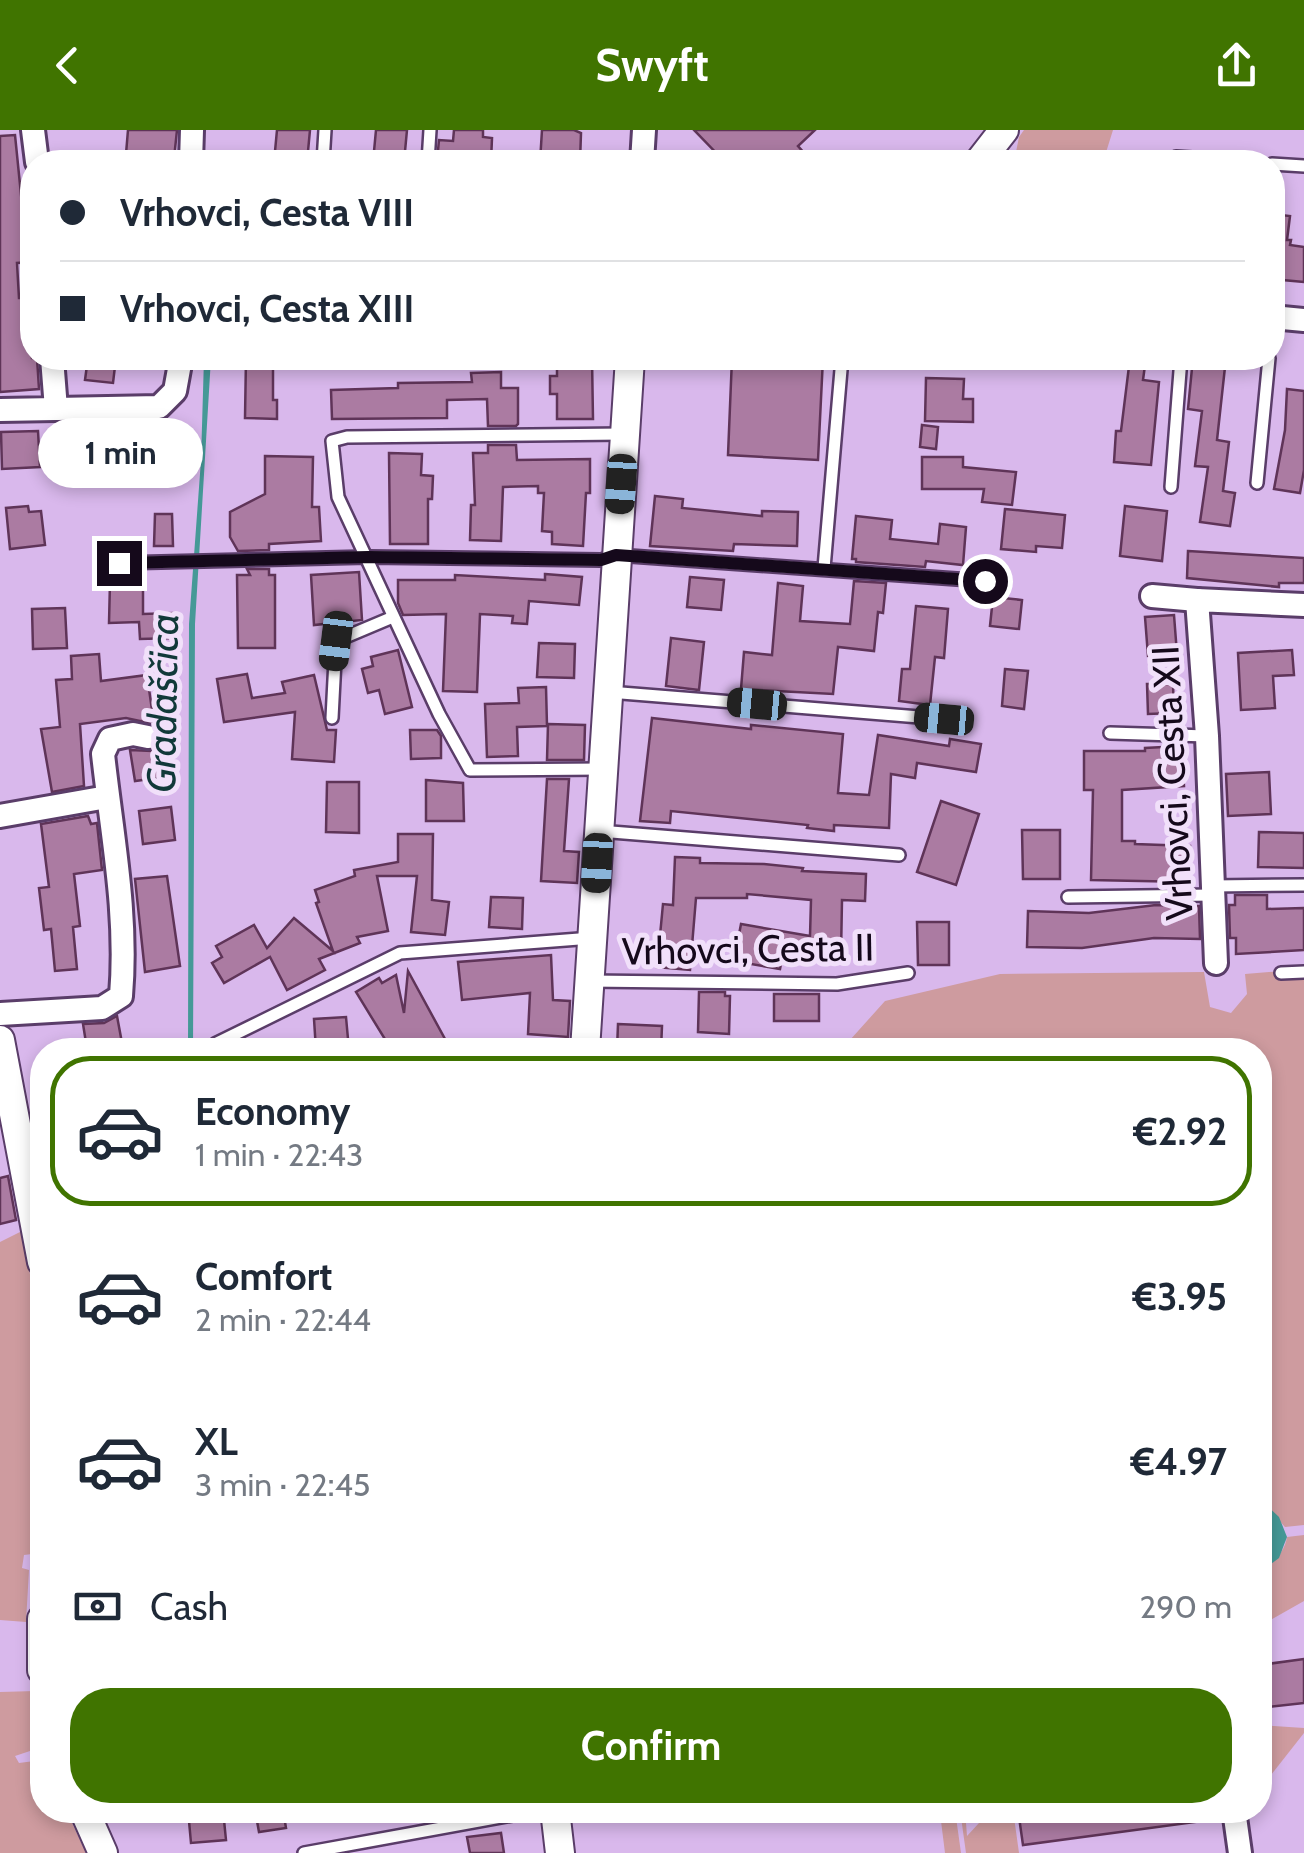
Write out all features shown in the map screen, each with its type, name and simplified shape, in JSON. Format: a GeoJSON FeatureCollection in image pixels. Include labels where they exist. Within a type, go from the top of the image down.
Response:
{"type":"FeatureCollection","features":[{"type":"Feature","properties":{"kind":"street"},"geometry":{"type":"LineString","coordinates":[[988,150],[1004,130]]}},
{"type":"Feature","properties":{"kind":"street"},"geometry":{"type":"LineString","coordinates":[[53,370],[56,409]]}},
{"type":"Feature","properties":{"kind":"street"},"geometry":{"type":"LineString","coordinates":[[0,410],[159,407],[176,392],[179,370]]}},
{"type":"Feature","properties":{"kind":"street"},"geometry":{"type":"LineString","coordinates":[[586,1038],[629,370]]}},
{"type":"Feature","properties":{"kind":"street","name":"Vrhovci, Cesta XII"},"geometry":{"type":"LineString","coordinates":[[1152,596],[1304,605]]}},
{"type":"Feature","properties":{"kind":"street","name":"Vrhovci, Cesta XII"},"geometry":{"type":"LineString","coordinates":[[1197,600],[1208,736],[1216,963]]}},
{"type":"Feature","properties":{"kind":"street"},"geometry":{"type":"LineString","coordinates":[[0,1014],[102,1008],[121,996],[122,888],[103,754],[110,739],[133,734],[148,737]]}},
{"type":"Feature","properties":{"kind":"street"},"geometry":{"type":"LineString","coordinates":[[0,816],[108,797]]}},
{"type":"Feature","properties":{"kind":"street"},"geometry":{"type":"LineString","coordinates":[[0,1040],[30,1199]]}},
{"type":"Feature","properties":{"kind":"street"},"geometry":{"type":"LineString","coordinates":[[90,1823],[103,1853]]}},
{"type":"Feature","properties":{"kind":"street"},"geometry":{"type":"LineString","coordinates":[[556,1823],[560,1853]]}},
{"type":"Feature","properties":{"kind":"street"},"geometry":{"type":"LineString","coordinates":[[1236,1823],[1240,1853]]}},
{"type":"Feature","properties":{"kind":"lane"},"geometry":{"type":"LineString","coordinates":[[824,568],[841,370]]}},
{"type":"Feature","properties":{"kind":"lane"},"geometry":{"type":"LineString","coordinates":[[1170,486],[1180,370]]}},
{"type":"Feature","properties":{"kind":"lane"},"geometry":{"type":"LineString","coordinates":[[1257,484],[1269,370]]}},
{"type":"Feature","properties":{"kind":"lane"},"geometry":{"type":"LineString","coordinates":[[603,769],[470,770],[392,618],[338,496],[332,441],[347,437],[624,434]]}},
{"type":"Feature","properties":{"kind":"lane"},"geometry":{"type":"LineString","coordinates":[[119,563],[368,557],[601,560],[616,555],[985,581]]}},
{"type":"Feature","properties":{"kind":"lane"},"geometry":{"type":"LineString","coordinates":[[332,718],[336,641],[392,618]]}},
{"type":"Feature","properties":{"kind":"lane"},"geometry":{"type":"LineString","coordinates":[[608,692],[944,719]]}},
{"type":"Feature","properties":{"kind":"lane"},"geometry":{"type":"LineString","coordinates":[[1110,733],[1208,736]]}},
{"type":"Feature","properties":{"kind":"lane"},"geometry":{"type":"LineString","coordinates":[[599,832],[899,855]]}},
{"type":"Feature","properties":{"kind":"lane"},"geometry":{"type":"LineString","coordinates":[[1068,898],[1304,884]]}},
{"type":"Feature","properties":{"kind":"lane"},"geometry":{"type":"LineString","coordinates":[[227,1038],[400,953],[592,938]]}},
{"type":"Feature","properties":{"kind":"lane","name":"Vrhovci, Cesta II"},"geometry":{"type":"LineString","coordinates":[[590,982],[837,984],[908,972]]}},
{"type":"Feature","properties":{"kind":"lane"},"geometry":{"type":"LineString","coordinates":[[1281,973],[1304,972]]}},
{"type":"Feature","properties":{"kind":"lane"},"geometry":{"type":"LineString","coordinates":[[304,1853],[433,1823]]}},
{"type":"Feature","properties":{"kind":"shaded area"},"geometry":{"type":"Polygon","coordinates":[[[1024,130],[1113,130],[1107,150],[1016,150],[1024,130]]]}},
{"type":"Feature","properties":{"kind":"shaded area","name":"Gradaščica"},"geometry":{"type":"Polygon","coordinates":[[[204,370],[210,370],[195,624],[193,1038],[188,1038],[189,624],[204,370]]]}},
{"type":"Feature","properties":{"kind":"shaded area"},"geometry":{"type":"Polygon","coordinates":[[[1304,969],[1304,1525],[1285,1527],[1272,1512],[1272,1038],[852,1038],[885,1001],[1000,974],[1204,972],[1210,1007],[1231,1013],[1247,994],[1245,974],[1304,969]]]}},
{"type":"Feature","properties":{"kind":"shaded area"},"geometry":{"type":"Polygon","coordinates":[[[24,1230],[30,1274],[30,1554],[24,1555],[22,1568],[29,1570],[26,1622],[0,1620],[0,1242],[24,1230]]]}},
{"type":"Feature","properties":{"kind":"shaded area"},"geometry":{"type":"Polygon","coordinates":[[[1272,1510],[1287,1537],[1279,1558],[1272,1563],[1272,1510]]]}},
{"type":"Feature","properties":{"kind":"shaded area"},"geometry":{"type":"Polygon","coordinates":[[[1304,1535],[1304,1601],[1272,1619],[1272,1563],[1287,1537],[1304,1535]]]}},
{"type":"Feature","properties":{"kind":"shaded area"},"geometry":{"type":"Polygon","coordinates":[[[30,1691],[30,1751],[15,1756],[19,1763],[30,1762],[30,1823],[72,1823],[86,1853],[0,1853],[0,1692],[30,1691]]]}},
{"type":"Feature","properties":{"kind":"shaded area"},"geometry":{"type":"Polygon","coordinates":[[[1272,1726],[1304,1728],[1272,1774],[1272,1726]]]}},
{"type":"Feature","properties":{"kind":"shaded area"},"geometry":{"type":"Polygon","coordinates":[[[941,1823],[957,1823],[961,1853],[945,1853],[941,1823]]]}},
{"type":"Feature","properties":{"kind":"shaded area"},"geometry":{"type":"Polygon","coordinates":[[[962,1823],[966,1823],[967,1836],[979,1823],[1015,1823],[1019,1853],[966,1853],[962,1823]]]}},
{"type":"Feature","properties":{"kind":"building"},"geometry":{"type":"Polygon","coordinates":[[[128,130],[177,130],[175,150],[126,150],[128,130]]]}},
{"type":"Feature","properties":{"kind":"building"},"geometry":{"type":"Polygon","coordinates":[[[277,130],[310,130],[308,150],[275,150],[277,130]]]}},
{"type":"Feature","properties":{"kind":"building"},"geometry":{"type":"Polygon","coordinates":[[[376,130],[407,130],[405,150],[374,150],[376,130]]]}},
{"type":"Feature","properties":{"kind":"building"},"geometry":{"type":"Polygon","coordinates":[[[454,130],[483,130],[483,137],[492,138],[492,150],[438,150],[439,140],[453,141],[454,130]]]}},
{"type":"Feature","properties":{"kind":"building"},"geometry":{"type":"Polygon","coordinates":[[[542,130],[581,133],[580,150],[541,150],[542,130]]]}},
{"type":"Feature","properties":{"kind":"building"},"geometry":{"type":"Polygon","coordinates":[[[694,130],[815,130],[798,146],[802,150],[713,150],[694,130]]]}},
{"type":"Feature","properties":{"kind":"building"},"geometry":{"type":"Polygon","coordinates":[[[15,135],[20,185],[20,370],[38,370],[39,389],[0,392],[0,136],[15,135]]]}},
{"type":"Feature","properties":{"kind":"building"},"geometry":{"type":"Polygon","coordinates":[[[1285,215],[1290,216],[1290,245],[1304,247],[1304,282],[1285,280],[1285,215]]]}},
{"type":"Feature","properties":{"kind":"building"},"geometry":{"type":"Polygon","coordinates":[[[86,370],[115,370],[113,383],[85,380],[86,370]]]}},
{"type":"Feature","properties":{"kind":"building"},"geometry":{"type":"Polygon","coordinates":[[[246,370],[273,370],[277,419],[245,418],[246,370]]]}},
{"type":"Feature","properties":{"kind":"building"},"geometry":{"type":"Polygon","coordinates":[[[557,370],[592,370],[593,419],[557,419],[557,394],[550,394],[550,376],[557,376],[557,370]]]}},
{"type":"Feature","properties":{"kind":"building"},"geometry":{"type":"Polygon","coordinates":[[[732,370],[822,370],[818,460],[728,455],[732,370]]]}},
{"type":"Feature","properties":{"kind":"building"},"geometry":{"type":"Polygon","coordinates":[[[1129,370],[1144,370],[1143,380],[1159,382],[1151,465],[1114,462],[1116,431],[1121,431],[1129,370]]]}},
{"type":"Feature","properties":{"kind":"building"},"geometry":{"type":"Polygon","coordinates":[[[1192,370],[1225,370],[1217,440],[1229,442],[1223,491],[1235,493],[1230,526],[1200,522],[1208,467],[1195,466],[1202,411],[1188,409],[1192,370]]]}},
{"type":"Feature","properties":{"kind":"building"},"geometry":{"type":"Polygon","coordinates":[[[501,372],[501,388],[518,388],[516,426],[488,426],[487,399],[447,400],[447,418],[332,419],[331,390],[398,388],[398,383],[472,382],[471,373],[501,372]]]}},
{"type":"Feature","properties":{"kind":"building"},"geometry":{"type":"Polygon","coordinates":[[[926,378],[964,379],[963,399],[973,399],[973,422],[925,421],[926,378]]]}},
{"type":"Feature","properties":{"kind":"building"},"geometry":{"type":"Polygon","coordinates":[[[1287,389],[1304,391],[1304,470],[1300,493],[1274,489],[1285,430],[1287,389]]]}},
{"type":"Feature","properties":{"kind":"building"},"geometry":{"type":"Polygon","coordinates":[[[89,423],[128,423],[127,464],[89,464],[89,423]]]}},
{"type":"Feature","properties":{"kind":"building"},"geometry":{"type":"Polygon","coordinates":[[[158,425],[185,426],[184,445],[157,444],[158,425]]]}},
{"type":"Feature","properties":{"kind":"building"},"geometry":{"type":"Polygon","coordinates":[[[922,425],[938,427],[936,449],[920,447],[922,425]]]}},
{"type":"Feature","properties":{"kind":"building"},"geometry":{"type":"Polygon","coordinates":[[[38,431],[40,467],[2,469],[1,432],[38,431]]]}},
{"type":"Feature","properties":{"kind":"building"},"geometry":{"type":"Polygon","coordinates":[[[488,445],[516,445],[517,460],[590,459],[583,546],[552,544],[552,532],[542,531],[544,493],[538,493],[538,486],[503,487],[501,541],[470,540],[471,505],[475,505],[473,453],[488,453],[488,445]]]}},
{"type":"Feature","properties":{"kind":"building"},"geometry":{"type":"Polygon","coordinates":[[[389,453],[422,454],[421,475],[433,476],[432,499],[428,499],[428,544],[390,544],[389,453]]]}},
{"type":"Feature","properties":{"kind":"building"},"geometry":{"type":"Polygon","coordinates":[[[265,456],[313,457],[312,507],[319,507],[321,541],[269,544],[269,550],[238,551],[230,537],[230,512],[265,494],[265,456]]]}},
{"type":"Feature","properties":{"kind":"building"},"geometry":{"type":"Polygon","coordinates":[[[922,457],[963,457],[963,467],[1016,472],[1012,505],[982,502],[984,489],[922,489],[922,457]]]}},
{"type":"Feature","properties":{"kind":"building"},"geometry":{"type":"Polygon","coordinates":[[[655,496],[683,499],[682,508],[762,516],[762,511],[798,512],[797,546],[734,544],[733,551],[650,546],[655,496]]]}},
{"type":"Feature","properties":{"kind":"building"},"geometry":{"type":"Polygon","coordinates":[[[28,506],[29,512],[41,511],[45,545],[10,549],[6,508],[28,506]]]}},
{"type":"Feature","properties":{"kind":"building"},"geometry":{"type":"Polygon","coordinates":[[[1125,506],[1167,511],[1162,561],[1120,556],[1125,506]]]}},
{"type":"Feature","properties":{"kind":"building"},"geometry":{"type":"Polygon","coordinates":[[[1005,509],[1065,515],[1062,548],[1036,546],[1036,552],[1001,549],[1005,509]]]}},
{"type":"Feature","properties":{"kind":"building"},"geometry":{"type":"Polygon","coordinates":[[[155,514],[172,514],[173,546],[154,546],[155,514]]]}},
{"type":"Feature","properties":{"kind":"building"},"geometry":{"type":"Polygon","coordinates":[[[856,516],[892,520],[890,539],[938,544],[940,524],[966,527],[963,565],[926,561],[925,567],[856,562],[852,559],[856,516]]]}},
{"type":"Feature","properties":{"kind":"building"},"geometry":{"type":"Polygon","coordinates":[[[1188,551],[1304,558],[1304,583],[1279,583],[1279,587],[1187,578],[1188,551]]]}},
{"type":"Feature","properties":{"kind":"building"},"geometry":{"type":"Polygon","coordinates":[[[247,569],[269,569],[269,575],[275,575],[275,648],[238,648],[237,575],[250,575],[247,569]]]}},
{"type":"Feature","properties":{"kind":"building"},"geometry":{"type":"Polygon","coordinates":[[[359,572],[362,620],[314,625],[311,575],[359,572]]]}},
{"type":"Feature","properties":{"kind":"building"},"geometry":{"type":"Polygon","coordinates":[[[545,574],[582,577],[579,605],[529,601],[527,624],[512,623],[513,616],[480,614],[477,692],[443,691],[446,614],[403,615],[398,603],[398,580],[455,580],[455,575],[545,580],[545,574]]]}},
{"type":"Feature","properties":{"kind":"building"},"geometry":{"type":"Polygon","coordinates":[[[690,577],[724,580],[721,610],[687,607],[690,577]]]}},
{"type":"Feature","properties":{"kind":"building"},"geometry":{"type":"Polygon","coordinates":[[[143,581],[143,614],[174,613],[175,638],[140,639],[139,622],[109,623],[110,582],[143,581]]]}},
{"type":"Feature","properties":{"kind":"building"},"geometry":{"type":"Polygon","coordinates":[[[854,581],[886,583],[883,613],[878,612],[874,651],[838,647],[833,694],[741,689],[744,652],[772,655],[778,583],[803,586],[800,621],[850,624],[854,581]]]}},
{"type":"Feature","properties":{"kind":"building"},"geometry":{"type":"Polygon","coordinates":[[[993,597],[1022,600],[1019,629],[990,626],[993,597]]]}},
{"type":"Feature","properties":{"kind":"building"},"geometry":{"type":"Polygon","coordinates":[[[916,606],[948,609],[944,658],[935,657],[930,705],[899,701],[902,669],[910,669],[916,606]]]}},
{"type":"Feature","properties":{"kind":"building"},"geometry":{"type":"Polygon","coordinates":[[[65,608],[67,648],[33,649],[32,609],[65,608]]]}},
{"type":"Feature","properties":{"kind":"building"},"geometry":{"type":"Polygon","coordinates":[[[1174,615],[1177,654],[1148,656],[1145,617],[1174,615]]]}},
{"type":"Feature","properties":{"kind":"building"},"geometry":{"type":"Polygon","coordinates":[[[671,638],[704,642],[699,690],[666,686],[671,638]]]}},
{"type":"Feature","properties":{"kind":"building"},"geometry":{"type":"Polygon","coordinates":[[[539,643],[575,644],[574,678],[537,677],[539,643]]]}},
{"type":"Feature","properties":{"kind":"building"},"geometry":{"type":"Polygon","coordinates":[[[398,650],[412,707],[385,714],[379,690],[368,693],[362,669],[373,666],[371,657],[398,650]]]}},
{"type":"Feature","properties":{"kind":"building"},"geometry":{"type":"Polygon","coordinates":[[[1292,650],[1294,675],[1273,676],[1275,708],[1241,710],[1238,653],[1292,650]]]}},
{"type":"Feature","properties":{"kind":"building"},"geometry":{"type":"Polygon","coordinates":[[[99,654],[101,681],[147,675],[154,724],[126,718],[80,724],[84,786],[52,792],[41,729],[60,727],[56,680],[72,679],[71,656],[99,654]]]}},
{"type":"Feature","properties":{"kind":"building"},"geometry":{"type":"Polygon","coordinates":[[[1005,669],[1028,671],[1024,709],[1002,706],[1005,669]]]}},
{"type":"Feature","properties":{"kind":"building"},"geometry":{"type":"Polygon","coordinates":[[[247,674],[252,698],[285,693],[282,682],[314,675],[327,730],[336,730],[334,762],[292,759],[295,712],[224,722],[217,679],[247,674]]]}},
{"type":"Feature","properties":{"kind":"building"},"geometry":{"type":"Polygon","coordinates":[[[1147,684],[1173,684],[1174,713],[1148,714],[1147,684]]]}},
{"type":"Feature","properties":{"kind":"building"},"geometry":{"type":"Polygon","coordinates":[[[546,687],[547,726],[517,727],[518,756],[487,757],[485,704],[519,703],[518,688],[546,687]]]}},
{"type":"Feature","properties":{"kind":"building"},"geometry":{"type":"Polygon","coordinates":[[[652,718],[843,734],[838,793],[869,795],[878,735],[949,746],[950,739],[981,744],[976,772],[917,763],[915,778],[891,774],[889,828],[834,825],[834,831],[671,811],[670,823],[640,821],[652,718]]]}},
{"type":"Feature","properties":{"kind":"building"},"geometry":{"type":"Polygon","coordinates":[[[548,724],[585,725],[584,760],[547,760],[548,724]]]}},
{"type":"Feature","properties":{"kind":"building"},"geometry":{"type":"Polygon","coordinates":[[[410,730],[437,730],[441,736],[441,758],[411,759],[410,730]]]}},
{"type":"Feature","properties":{"kind":"building"},"geometry":{"type":"Polygon","coordinates":[[[167,741],[172,776],[135,781],[130,750],[152,751],[167,741]]]}},
{"type":"Feature","properties":{"kind":"building"},"geometry":{"type":"Polygon","coordinates":[[[1182,746],[1184,786],[1122,790],[1122,841],[1190,846],[1189,882],[1091,880],[1093,790],[1084,790],[1084,751],[1145,751],[1182,746]]]}},
{"type":"Feature","properties":{"kind":"building"},"geometry":{"type":"Polygon","coordinates":[[[1269,772],[1271,814],[1228,816],[1226,774],[1269,772]]]}},
{"type":"Feature","properties":{"kind":"building"},"geometry":{"type":"Polygon","coordinates":[[[547,779],[569,779],[564,851],[579,852],[577,883],[541,881],[547,779]]]}},
{"type":"Feature","properties":{"kind":"building"},"geometry":{"type":"Polygon","coordinates":[[[426,780],[463,783],[464,821],[426,821],[426,780]]]}},
{"type":"Feature","properties":{"kind":"building"},"geometry":{"type":"Polygon","coordinates":[[[327,782],[359,782],[359,833],[326,832],[327,782]]]}},
{"type":"Feature","properties":{"kind":"building"},"geometry":{"type":"Polygon","coordinates":[[[941,801],[979,814],[956,885],[917,872],[941,801]]]}},
{"type":"Feature","properties":{"kind":"building"},"geometry":{"type":"Polygon","coordinates":[[[171,807],[175,840],[143,844],[139,811],[171,807]]]}},
{"type":"Feature","properties":{"kind":"building"},"geometry":{"type":"Polygon","coordinates":[[[88,816],[91,824],[97,823],[102,870],[74,874],[80,926],[73,927],[77,969],[55,971],[51,929],[44,930],[39,888],[49,887],[41,824],[88,816]]]}},
{"type":"Feature","properties":{"kind":"building"},"geometry":{"type":"Polygon","coordinates":[[[1022,830],[1060,830],[1060,879],[1023,879],[1022,830]]]}},
{"type":"Feature","properties":{"kind":"building"},"geometry":{"type":"Polygon","coordinates":[[[1259,832],[1304,833],[1304,868],[1258,867],[1259,832]]]}},
{"type":"Feature","properties":{"kind":"building"},"geometry":{"type":"Polygon","coordinates":[[[398,834],[433,834],[432,900],[449,902],[445,935],[411,932],[417,876],[377,876],[388,931],[357,937],[360,943],[319,959],[325,970],[287,990],[270,957],[224,983],[212,963],[222,957],[216,946],[254,925],[267,948],[294,918],[333,951],[315,890],[355,876],[354,870],[398,862],[398,834]]]}},
{"type":"Feature","properties":{"kind":"building"},"geometry":{"type":"Polygon","coordinates":[[[675,857],[700,858],[700,863],[764,864],[803,868],[802,871],[866,874],[865,901],[842,900],[841,955],[783,954],[780,969],[734,961],[741,924],[810,936],[811,900],[747,894],[747,898],[696,898],[690,970],[657,967],[663,904],[673,905],[675,857]]]}},
{"type":"Feature","properties":{"kind":"building"},"geometry":{"type":"Polygon","coordinates":[[[167,876],[180,966],[145,972],[135,879],[167,876]]]}},
{"type":"Feature","properties":{"kind":"building"},"geometry":{"type":"Polygon","coordinates":[[[1235,895],[1267,895],[1267,909],[1304,908],[1304,950],[1236,954],[1236,938],[1230,938],[1229,905],[1235,905],[1235,895]]]}},
{"type":"Feature","properties":{"kind":"building"},"geometry":{"type":"Polygon","coordinates":[[[491,897],[523,898],[522,929],[489,927],[491,897]]]}},
{"type":"Feature","properties":{"kind":"building"},"geometry":{"type":"Polygon","coordinates":[[[1156,905],[1199,906],[1200,939],[1154,938],[1082,948],[1027,947],[1028,911],[1089,913],[1156,905]]]}},
{"type":"Feature","properties":{"kind":"building"},"geometry":{"type":"Polygon","coordinates":[[[917,922],[949,922],[949,965],[918,965],[917,922]]]}},
{"type":"Feature","properties":{"kind":"building"},"geometry":{"type":"Polygon","coordinates":[[[551,955],[553,1000],[570,1001],[568,1037],[528,1034],[530,993],[462,1000],[458,962],[551,955]]]}},
{"type":"Feature","properties":{"kind":"building"},"geometry":{"type":"Polygon","coordinates":[[[408,971],[444,1038],[384,1038],[356,992],[379,978],[382,983],[396,975],[404,1013],[408,971]]]}},
{"type":"Feature","properties":{"kind":"building"},"geometry":{"type":"Polygon","coordinates":[[[699,992],[725,992],[725,996],[730,996],[729,1034],[698,1032],[699,992]]]}},
{"type":"Feature","properties":{"kind":"building"},"geometry":{"type":"Polygon","coordinates":[[[774,994],[819,994],[819,1021],[774,1021],[774,994]]]}},
{"type":"Feature","properties":{"kind":"building"},"geometry":{"type":"Polygon","coordinates":[[[117,1016],[121,1038],[85,1038],[83,1024],[104,1023],[117,1016]]]}},
{"type":"Feature","properties":{"kind":"building"},"geometry":{"type":"Polygon","coordinates":[[[346,1017],[348,1038],[315,1038],[314,1019],[346,1017]]]}},
{"type":"Feature","properties":{"kind":"building"},"geometry":{"type":"Polygon","coordinates":[[[618,1024],[662,1026],[662,1038],[617,1038],[618,1024]]]}},
{"type":"Feature","properties":{"kind":"building"},"geometry":{"type":"Polygon","coordinates":[[[8,1176],[16,1220],[0,1224],[0,1178],[8,1176]]]}},
{"type":"Feature","properties":{"kind":"building"},"geometry":{"type":"Polygon","coordinates":[[[1304,1659],[1304,1703],[1272,1707],[1272,1663],[1304,1659]]]}},
{"type":"Feature","properties":{"kind":"building"},"geometry":{"type":"Polygon","coordinates":[[[189,1823],[224,1823],[226,1840],[191,1843],[189,1823]]]}},
{"type":"Feature","properties":{"kind":"building"},"geometry":{"type":"Polygon","coordinates":[[[257,1823],[285,1823],[286,1828],[259,1832],[257,1823]]]}},
{"type":"Feature","properties":{"kind":"building"},"geometry":{"type":"Polygon","coordinates":[[[1020,1823],[1188,1823],[1023,1845],[1020,1823]]]}},
{"type":"Feature","properties":{"kind":"building"},"geometry":{"type":"Polygon","coordinates":[[[501,1833],[504,1853],[470,1853],[467,1837],[501,1833]]]}},
{"type":"Feature","properties":{"kind":"route"},"geometry":{"type":"LineString","coordinates":[[119,563],[368,557],[601,560],[616,555],[985,581]]}}]}
